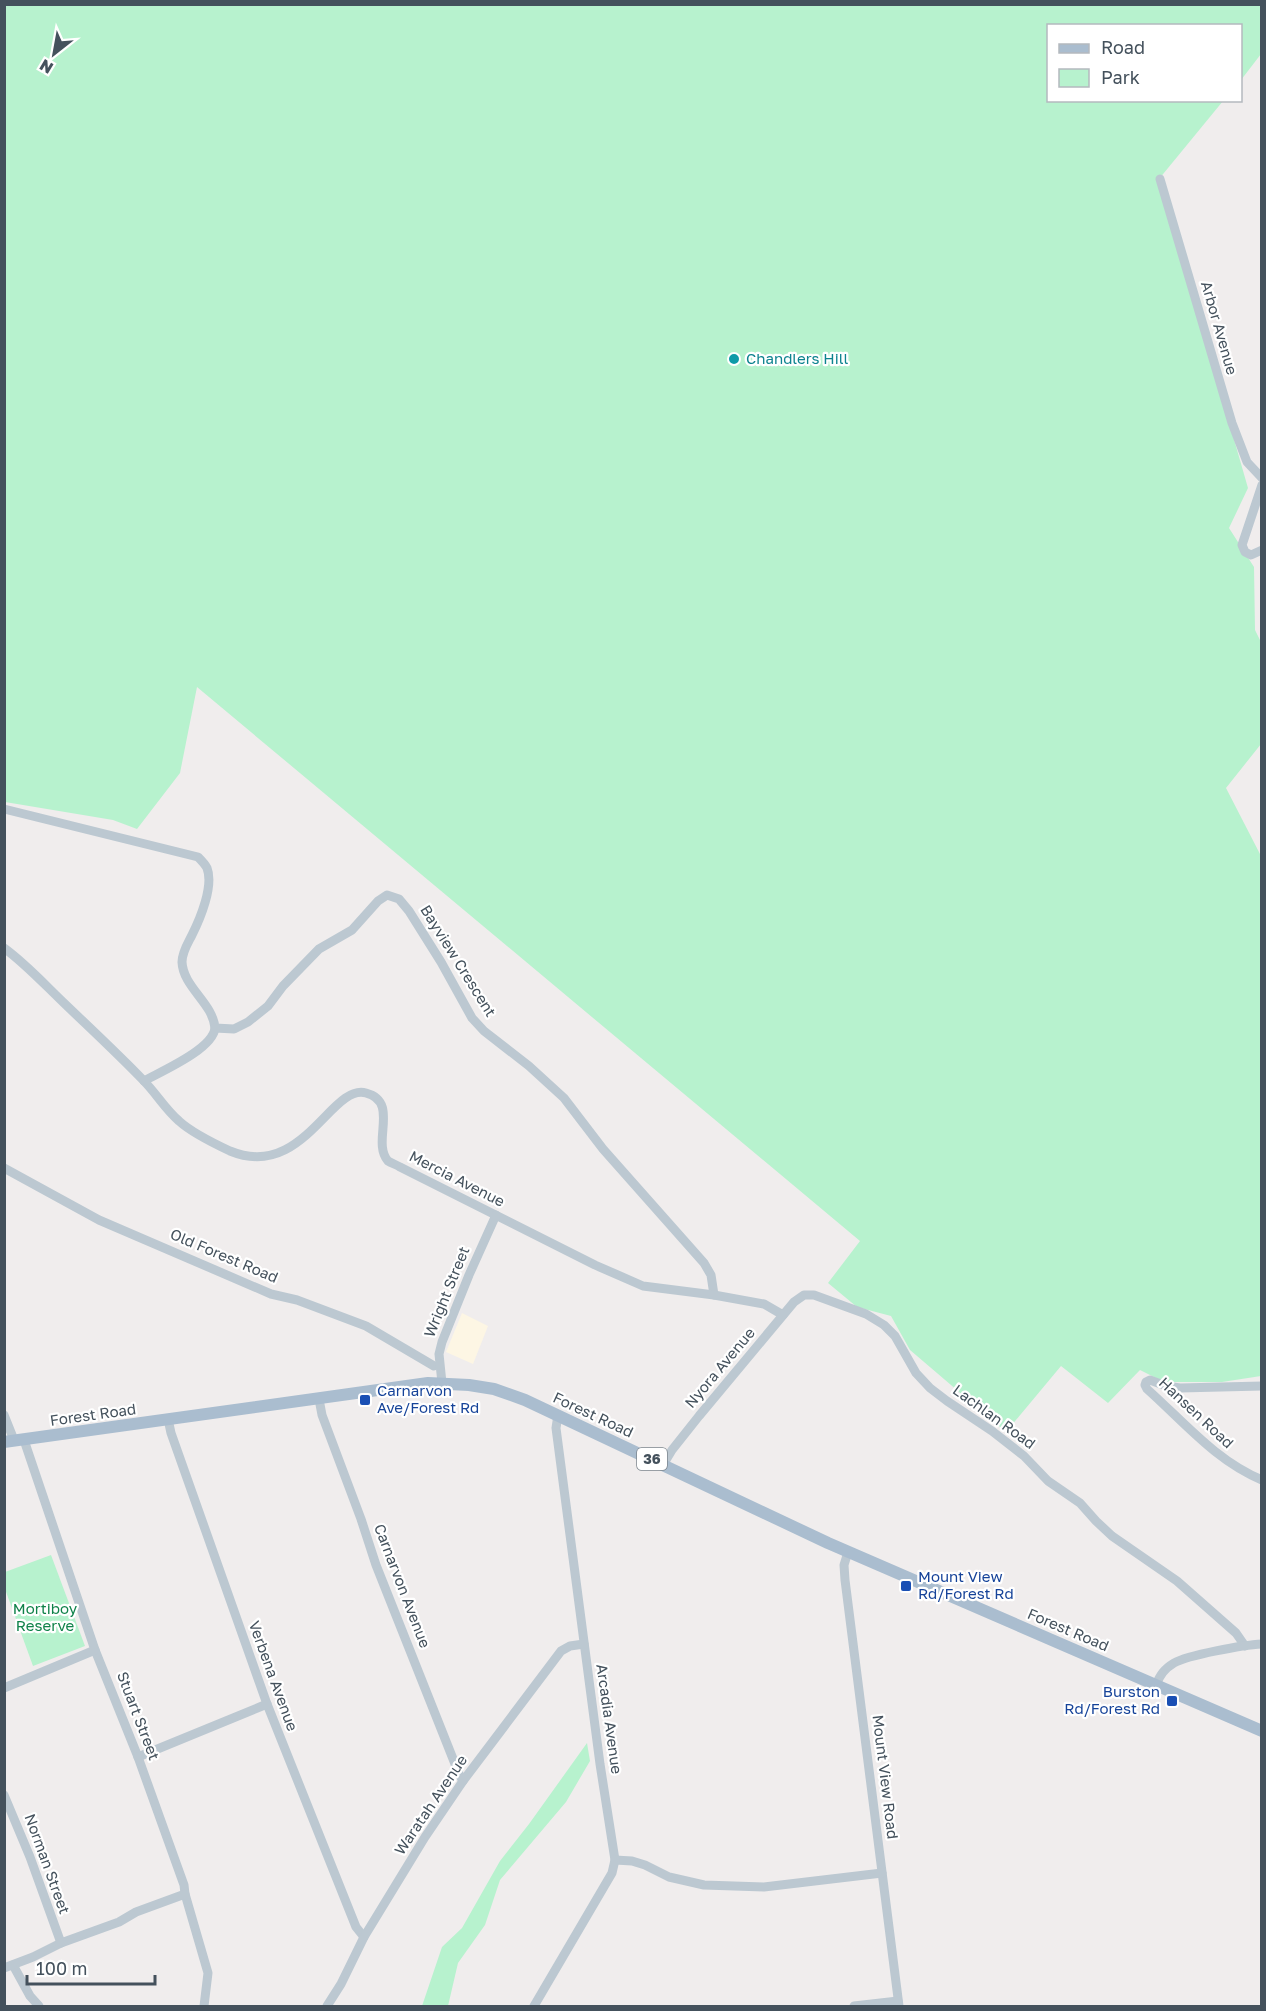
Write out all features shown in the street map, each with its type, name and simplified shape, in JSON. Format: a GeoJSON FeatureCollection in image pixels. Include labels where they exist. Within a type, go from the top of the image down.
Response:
{"type":"FeatureCollection","features":[{"type":"Feature","properties":{"kind":"main road","name":"Forest Road"},"geometry":{"type":"LineString","coordinates":[[14,1440],[428,1383],[494,1389],[558,1414],[848,1552],[1262,1731]]}},
{"type":"Feature","properties":{"kind":"street","name":"Arbor Avenue"},"geometry":{"type":"LineString","coordinates":[[1160,180],[1232,423],[1247,462],[1262,478]]}},
{"type":"Feature","properties":{"kind":"street"},"geometry":{"type":"LineString","coordinates":[[1262,485],[1242,545],[1245,552],[1251,555],[1262,550]]}},
{"type":"Feature","properties":{"kind":"street"},"geometry":{"type":"LineString","coordinates":[[4,809],[198,857],[206,866],[209,876],[206,896],[182,962],[187,977],[212,1016],[214,1034],[193,1053],[144,1081]]}},
{"type":"Feature","properties":{"kind":"street","name":"Bayview Crescent"},"geometry":{"type":"LineString","coordinates":[[215,1028],[234,1029],[248,1022],[268,1006],[282,986],[319,949],[352,930],[378,900],[387,895],[399,899],[410,911],[472,1018],[564,1098],[603,1149],[704,1263],[711,1275],[714,1295]]}},
{"type":"Feature","properties":{"kind":"street","name":"Mercia Avenue"},"geometry":{"type":"LineString","coordinates":[[4,948],[144,1081],[180,1122],[231,1151],[245,1156],[264,1156],[292,1146],[327,1116],[343,1098],[354,1092],[366,1093],[379,1100],[384,1111],[384,1151],[388,1161],[604,1269],[643,1286],[764,1304],[783,1315]]}},
{"type":"Feature","properties":{"kind":"street","name":"Old Forest Road"},"geometry":{"type":"LineString","coordinates":[[4,1168],[99,1220],[271,1294],[297,1300],[366,1326],[434,1366]]}},
{"type":"Feature","properties":{"kind":"street","name":"Wright Street"},"geometry":{"type":"LineString","coordinates":[[442,1383],[439,1354],[469,1275],[496,1215]]}},
{"type":"Feature","properties":{"kind":"street","name":"Nyora Avenue"},"geometry":{"type":"LineString","coordinates":[[663,1465],[699,1416],[796,1300],[804,1295]]}},
{"type":"Feature","properties":{"kind":"street","name":"Lachlan Road"},"geometry":{"type":"LineString","coordinates":[[804,1295],[814,1295],[866,1314],[884,1325],[895,1336],[916,1372],[930,1388],[1024,1456],[1048,1481],[1080,1503],[1106,1532],[1178,1581],[1236,1633],[1245,1646]]}},
{"type":"Feature","properties":{"kind":"street"},"geometry":{"type":"LineString","coordinates":[[428,1383],[439,1354]]}},
{"type":"Feature","properties":{"kind":"street","name":"Hansen Road"},"geometry":{"type":"LineString","coordinates":[[1262,1386],[1187,1389],[1166,1386],[1150,1380],[1146,1383],[1147,1389],[1217,1454],[1237,1468],[1262,1480]]}},
{"type":"Feature","properties":{"kind":"street","name":"Carnarvon Avenue"},"geometry":{"type":"LineString","coordinates":[[319,1399],[322,1415],[376,1564],[459,1774],[464,1780]]}},
{"type":"Feature","properties":{"kind":"street","name":"Arcadia Avenue"},"geometry":{"type":"LineString","coordinates":[[558,1414],[556,1428],[615,1860]]}},
{"type":"Feature","properties":{"kind":"street","name":"Stuart Street"},"geometry":{"type":"LineString","coordinates":[[4,1415],[138,1757],[184,1885],[208,1973],[204,2007]]}},
{"type":"Feature","properties":{"kind":"street","name":"Verbena Avenue"},"geometry":{"type":"LineString","coordinates":[[168,1419],[267,1704],[356,1927],[364,1937]]}},
{"type":"Feature","properties":{"kind":"street","name":"Mount View Road"},"geometry":{"type":"LineString","coordinates":[[848,1552],[844,1565],[845,1580],[898,2004]]}},
{"type":"Feature","properties":{"kind":"street","name":"Waratah Avenue"},"geometry":{"type":"LineString","coordinates":[[327,2007],[364,1937],[424,1838],[464,1780],[561,1651],[570,1646],[585,1644]]}},
{"type":"Feature","properties":{"kind":"street"},"geometry":{"type":"LineString","coordinates":[[1156,1685],[1162,1672],[1179,1660],[1262,1644]]}},
{"type":"Feature","properties":{"kind":"street"},"geometry":{"type":"LineString","coordinates":[[4,1688],[95,1650]]}},
{"type":"Feature","properties":{"kind":"street"},"geometry":{"type":"LineString","coordinates":[[138,1757],[267,1704]]}},
{"type":"Feature","properties":{"kind":"street","name":"Norman Street"},"geometry":{"type":"LineString","coordinates":[[4,1795],[30,1857],[61,1943]]}},
{"type":"Feature","properties":{"kind":"street"},"geometry":{"type":"LineString","coordinates":[[534,2007],[612,1872],[615,1860],[632,1861],[669,1876],[704,1885],[764,1887],[882,1873]]}},
{"type":"Feature","properties":{"kind":"street"},"geometry":{"type":"LineString","coordinates":[[39,2007],[9,1967],[61,1943],[111,1925],[136,1912],[185,1893]]}},
{"type":"Feature","properties":{"kind":"street"},"geometry":{"type":"LineString","coordinates":[[854,2007],[898,2004]]}},
{"type":"Feature","properties":{"kind":"shaded area"},"geometry":{"type":"Polygon","coordinates":[[[462,1313],[488,1326],[473,1364],[446,1352],[462,1313]]]}},
{"type":"Feature","properties":{"kind":"green space"},"geometry":{"type":"Polygon","coordinates":[[[4,5],[1261,5],[1261,54],[1242,79],[1242,24],[1047,24],[1047,102],[1222,102],[1159,179],[1248,488],[1229,528],[1254,567],[1255,630],[1261,642],[1261,744],[1226,788],[1261,856],[1261,1376],[1222,1382],[1164,1382],[1140,1370],[1108,1403],[1061,1366],[1006,1432],[910,1350],[891,1316],[857,1307],[828,1283],[860,1241],[197,687],[180,773],[137,829],[113,820],[5,802],[4,5]]]}},
{"type":"Feature","properties":{"kind":"green space","name":"Mortiboy Reserve"},"geometry":{"type":"Polygon","coordinates":[[[51,1555],[85,1646],[33,1666],[5,1589],[5,1572],[51,1555]]]}},
{"type":"Feature","properties":{"kind":"green space"},"geometry":{"type":"Polygon","coordinates":[[[587,1743],[590,1761],[566,1802],[500,1880],[485,1925],[458,1963],[448,2006],[422,2006],[442,1947],[462,1928],[500,1861],[587,1743]]]}},
{"type":"Feature","properties":{"kind":"place","name":"Chandlers Hill"},"geometry":{"type":"Point","coordinates":[734,359]}},
{"type":"Feature","properties":{"kind":"place","name":"Carnarvon Ave/Forest Rd"},"geometry":{"type":"Point","coordinates":[365,1400]}},
{"type":"Feature","properties":{"kind":"place","name":"Mount View Rd/Forest Rd"},"geometry":{"type":"Point","coordinates":[906,1586]}},
{"type":"Feature","properties":{"kind":"place","name":"Burston Rd/Forest Rd"},"geometry":{"type":"Point","coordinates":[1172,1701]}}]}
